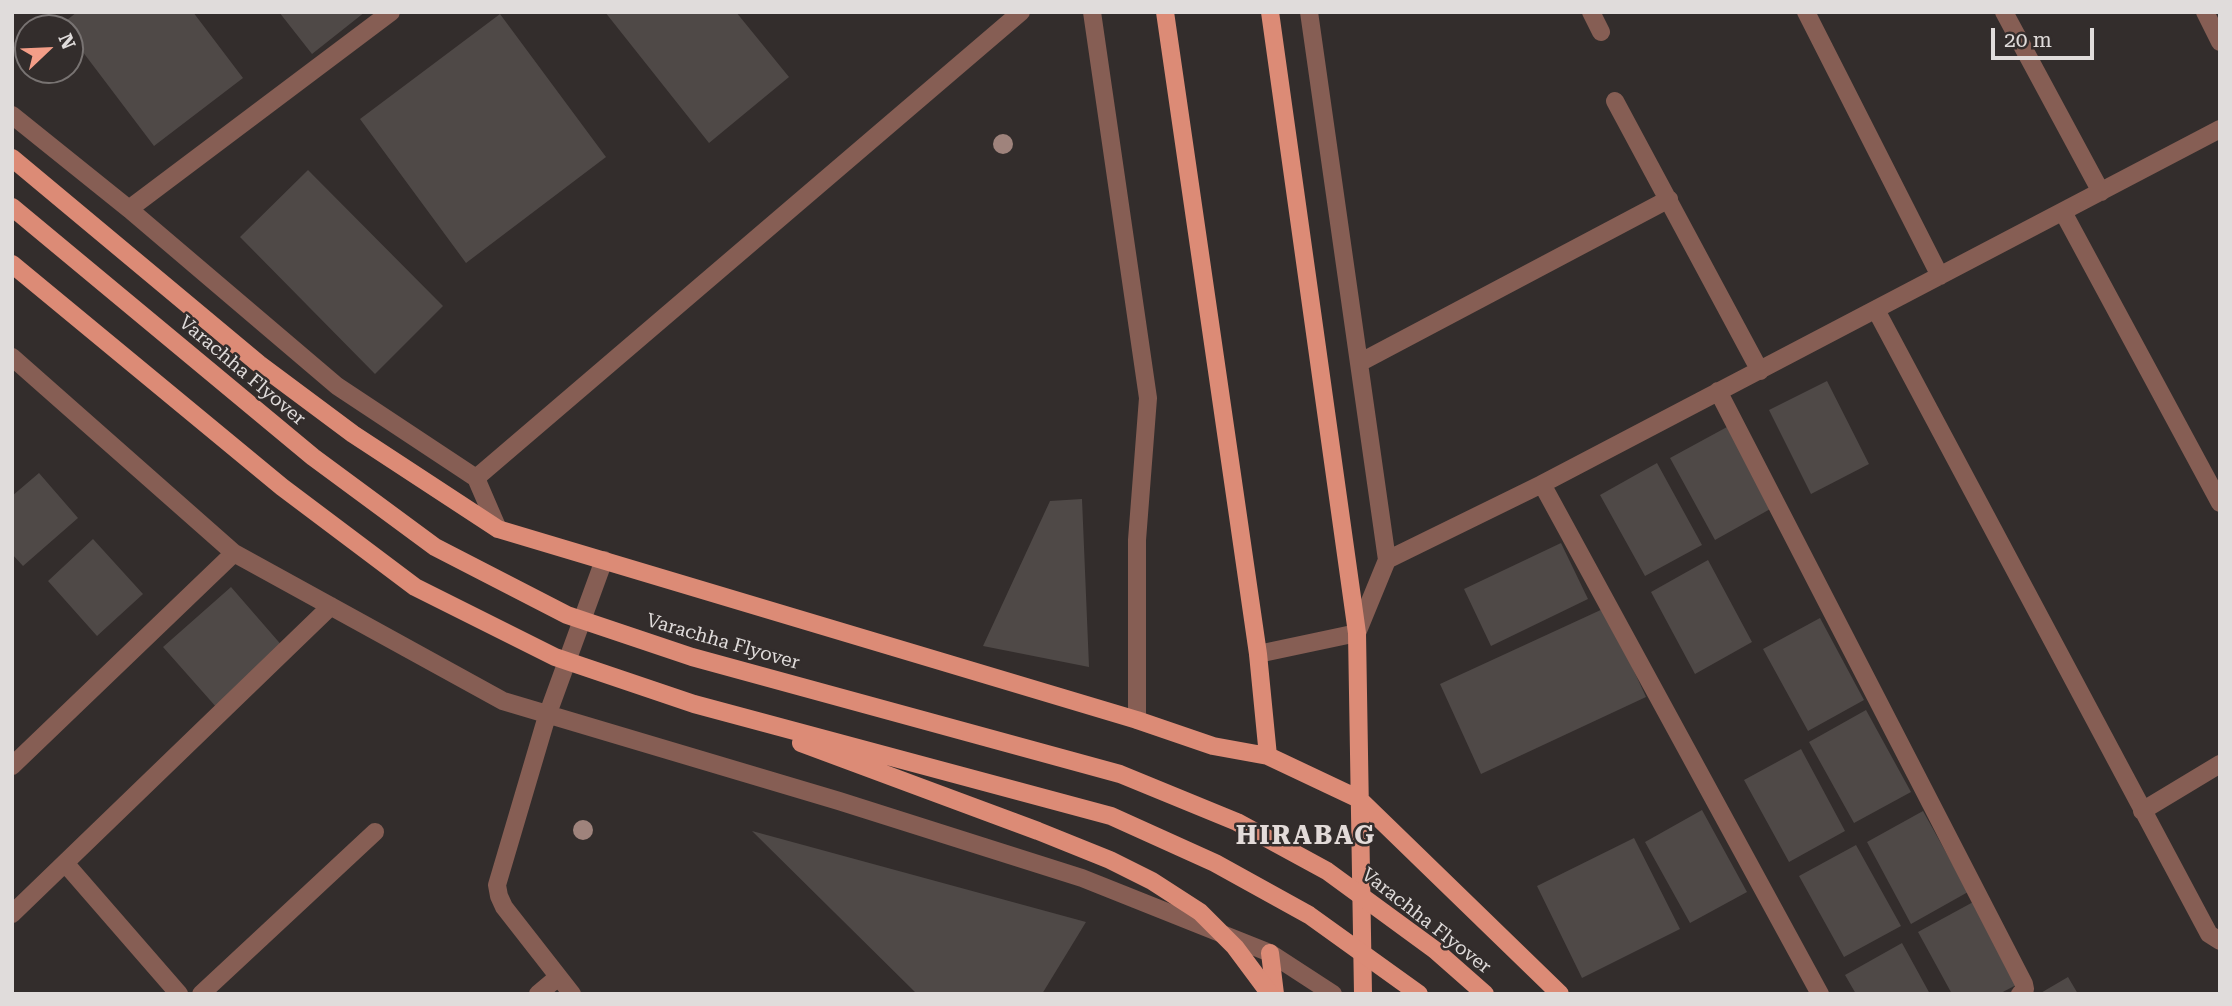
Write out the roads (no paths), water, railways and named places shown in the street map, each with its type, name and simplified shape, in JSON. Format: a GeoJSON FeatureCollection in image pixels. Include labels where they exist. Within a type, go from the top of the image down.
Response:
{"type":"FeatureCollection","features":[{"type":"Feature","properties":{"kind":"main road"},"geometry":{"type":"LineString","coordinates":[[1165,12],[1258,654],[1268,756]]}},
{"type":"Feature","properties":{"kind":"main road"},"geometry":{"type":"LineString","coordinates":[[1270,12],[1357,633],[1363,994]]}},
{"type":"Feature","properties":{"kind":"main road"},"geometry":{"type":"LineString","coordinates":[[12,158],[259,364],[353,434],[498,529],[1137,720],[1213,746],[1268,756],[1359,799],[1560,994]]}},
{"type":"Feature","properties":{"kind":"main road","name":"Varachha Flyover"},"geometry":{"type":"LineString","coordinates":[[12,208],[313,457],[435,547],[567,615],[692,657],[1120,774],[1237,822],[1327,872],[1435,950],[1485,994]]}},
{"type":"Feature","properties":{"kind":"main road"},"geometry":{"type":"LineString","coordinates":[[12,264],[282,487],[415,587],[555,657],[694,704],[1038,831],[1141,876],[1199,912],[1236,947],[1270,994]]}},
{"type":"Feature","properties":{"kind":"main road"},"geometry":{"type":"LineString","coordinates":[[694,704],[1111,816],[1227,870],[1309,915],[1419,994]]}},
{"type":"Feature","properties":{"kind":"main road"},"geometry":{"type":"LineString","coordinates":[[1270,953],[1275,994]]}},
{"type":"Feature","properties":{"kind":"street"},"geometry":{"type":"LineString","coordinates":[[129,208],[391,12]]}},
{"type":"Feature","properties":{"kind":"street"},"geometry":{"type":"LineString","coordinates":[[476,478],[1021,12]]}},
{"type":"Feature","properties":{"kind":"street"},"geometry":{"type":"LineString","coordinates":[[1092,12],[1148,398],[1137,540],[1137,720]]}},
{"type":"Feature","properties":{"kind":"street"},"geometry":{"type":"LineString","coordinates":[[1258,654],[1357,633],[1387,560],[1309,12]]}},
{"type":"Feature","properties":{"kind":"street"},"geometry":{"type":"LineString","coordinates":[[1591,12],[1601,32]]}},
{"type":"Feature","properties":{"kind":"street"},"geometry":{"type":"LineString","coordinates":[[1807,12],[1940,276]]}},
{"type":"Feature","properties":{"kind":"street"},"geometry":{"type":"LineString","coordinates":[[2004,12],[2101,192]]}},
{"type":"Feature","properties":{"kind":"street"},"geometry":{"type":"LineString","coordinates":[[2205,12],[2220,42]]}},
{"type":"Feature","properties":{"kind":"street"},"geometry":{"type":"LineString","coordinates":[[1615,101],[1760,371]]}},
{"type":"Feature","properties":{"kind":"street"},"geometry":{"type":"LineString","coordinates":[[12,115],[129,208],[337,386],[476,478],[498,529]]}},
{"type":"Feature","properties":{"kind":"street"},"geometry":{"type":"LineString","coordinates":[[1387,560],[1542,484],[2220,129]]}},
{"type":"Feature","properties":{"kind":"street"},"geometry":{"type":"LineString","coordinates":[[1359,363],[1669,199]]}},
{"type":"Feature","properties":{"kind":"street"},"geometry":{"type":"LineString","coordinates":[[2063,212],[2220,503]]}},
{"type":"Feature","properties":{"kind":"street"},"geometry":{"type":"LineString","coordinates":[[1876,310],[2209,934],[2220,941]]}},
{"type":"Feature","properties":{"kind":"street"},"geometry":{"type":"LineString","coordinates":[[12,357],[234,553],[503,701],[839,801],[1082,878],[1270,953],[1334,994]]}},
{"type":"Feature","properties":{"kind":"street"},"geometry":{"type":"LineString","coordinates":[[1718,391],[2025,984],[2025,989],[2020,994]]}},
{"type":"Feature","properties":{"kind":"street"},"geometry":{"type":"LineString","coordinates":[[1542,484],[1820,994]]}},
{"type":"Feature","properties":{"kind":"street"},"geometry":{"type":"LineString","coordinates":[[12,766],[234,553]]}},
{"type":"Feature","properties":{"kind":"street"},"geometry":{"type":"LineString","coordinates":[[572,994],[504,907],[497,885],[547,716],[604,561]]}},
{"type":"Feature","properties":{"kind":"street"},"geometry":{"type":"LineString","coordinates":[[12,914],[331,606]]}},
{"type":"Feature","properties":{"kind":"street"},"geometry":{"type":"LineString","coordinates":[[2143,811],[2220,764]]}},
{"type":"Feature","properties":{"kind":"street"},"geometry":{"type":"LineString","coordinates":[[201,994],[374,832]]}},
{"type":"Feature","properties":{"kind":"street"},"geometry":{"type":"LineString","coordinates":[[65,863],[178,994]]}},
{"type":"Feature","properties":{"kind":"street"},"geometry":{"type":"LineString","coordinates":[[538,994],[557,978]]}},
{"type":"Feature","properties":{"kind":"district","name":"HIRABAG"},"geometry":{"type":"Point","coordinates":[1306,836]}}]}
